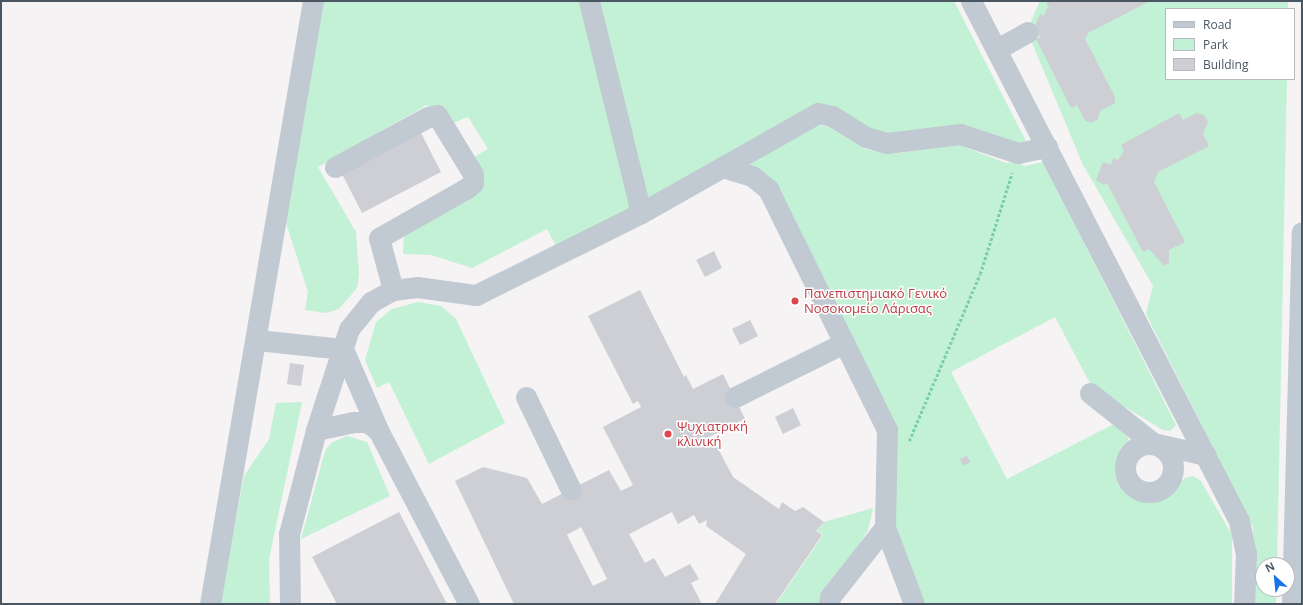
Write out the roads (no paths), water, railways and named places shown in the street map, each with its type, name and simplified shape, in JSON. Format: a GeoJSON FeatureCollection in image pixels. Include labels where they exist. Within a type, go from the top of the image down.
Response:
{"type":"FeatureCollection","features":[{"type":"Feature","properties":{"kind":"street"},"geometry":{"type":"LineString","coordinates":[[210,604],[257,340],[313,1]]}},
{"type":"Feature","properties":{"kind":"street"},"geometry":{"type":"LineString","coordinates":[[589,1],[641,213]]}},
{"type":"Feature","properties":{"kind":"street"},"geometry":{"type":"LineString","coordinates":[[971,1],[1048,147],[1206,455],[1244,535],[1244,604]]}},
{"type":"Feature","properties":{"kind":"street"},"geometry":{"type":"LineString","coordinates":[[997,49],[1028,32]]}},
{"type":"Feature","properties":{"kind":"street"},"geometry":{"type":"LineString","coordinates":[[290,604],[289,534],[316,430],[343,349],[359,312],[393,290],[417,287],[476,295],[641,213],[818,113],[832,116],[866,137],[887,143],[960,134],[1018,153],[1048,147]]}},
{"type":"Feature","properties":{"kind":"street"},"geometry":{"type":"LineString","coordinates":[[335,167],[428,117],[437,115],[473,174],[473,182],[467,188],[379,238],[393,290]]}},
{"type":"Feature","properties":{"kind":"street"},"geometry":{"type":"LineString","coordinates":[[722,167],[752,176],[768,190],[886,430],[885,527],[914,604]]}},
{"type":"Feature","properties":{"kind":"street"},"geometry":{"type":"LineString","coordinates":[[1292,604],[1302,232]]}},
{"type":"Feature","properties":{"kind":"street"},"geometry":{"type":"LineString","coordinates":[[257,340],[343,349]]}},
{"type":"Feature","properties":{"kind":"street"},"geometry":{"type":"LineString","coordinates":[[735,397],[844,343]]}},
{"type":"Feature","properties":{"kind":"street"},"geometry":{"type":"LineString","coordinates":[[343,349],[378,430],[469,604]]}},
{"type":"Feature","properties":{"kind":"street"},"geometry":{"type":"LineString","coordinates":[[1090,393],[1153,443],[1206,455]]}},
{"type":"Feature","properties":{"kind":"street"},"geometry":{"type":"LineString","coordinates":[[526,397],[571,490]]}},
{"type":"Feature","properties":{"kind":"street"},"geometry":{"type":"LineString","coordinates":[[316,430],[354,422],[367,422],[378,430]]}},
{"type":"Feature","properties":{"kind":"street"},"geometry":{"type":"LineString","coordinates":[[829,604],[830,597],[885,527]]}},
{"type":"Feature","properties":{"kind":"place","name":"Πανεπιστημιακό Γενικό Νοσοκομείο Λάρισας"},"geometry":{"type":"Point","coordinates":[795,301]}},
{"type":"Feature","properties":{"kind":"place","name":"Ψυχιατρική κλινική"},"geometry":{"type":"Point","coordinates":[668,434]}}]}
